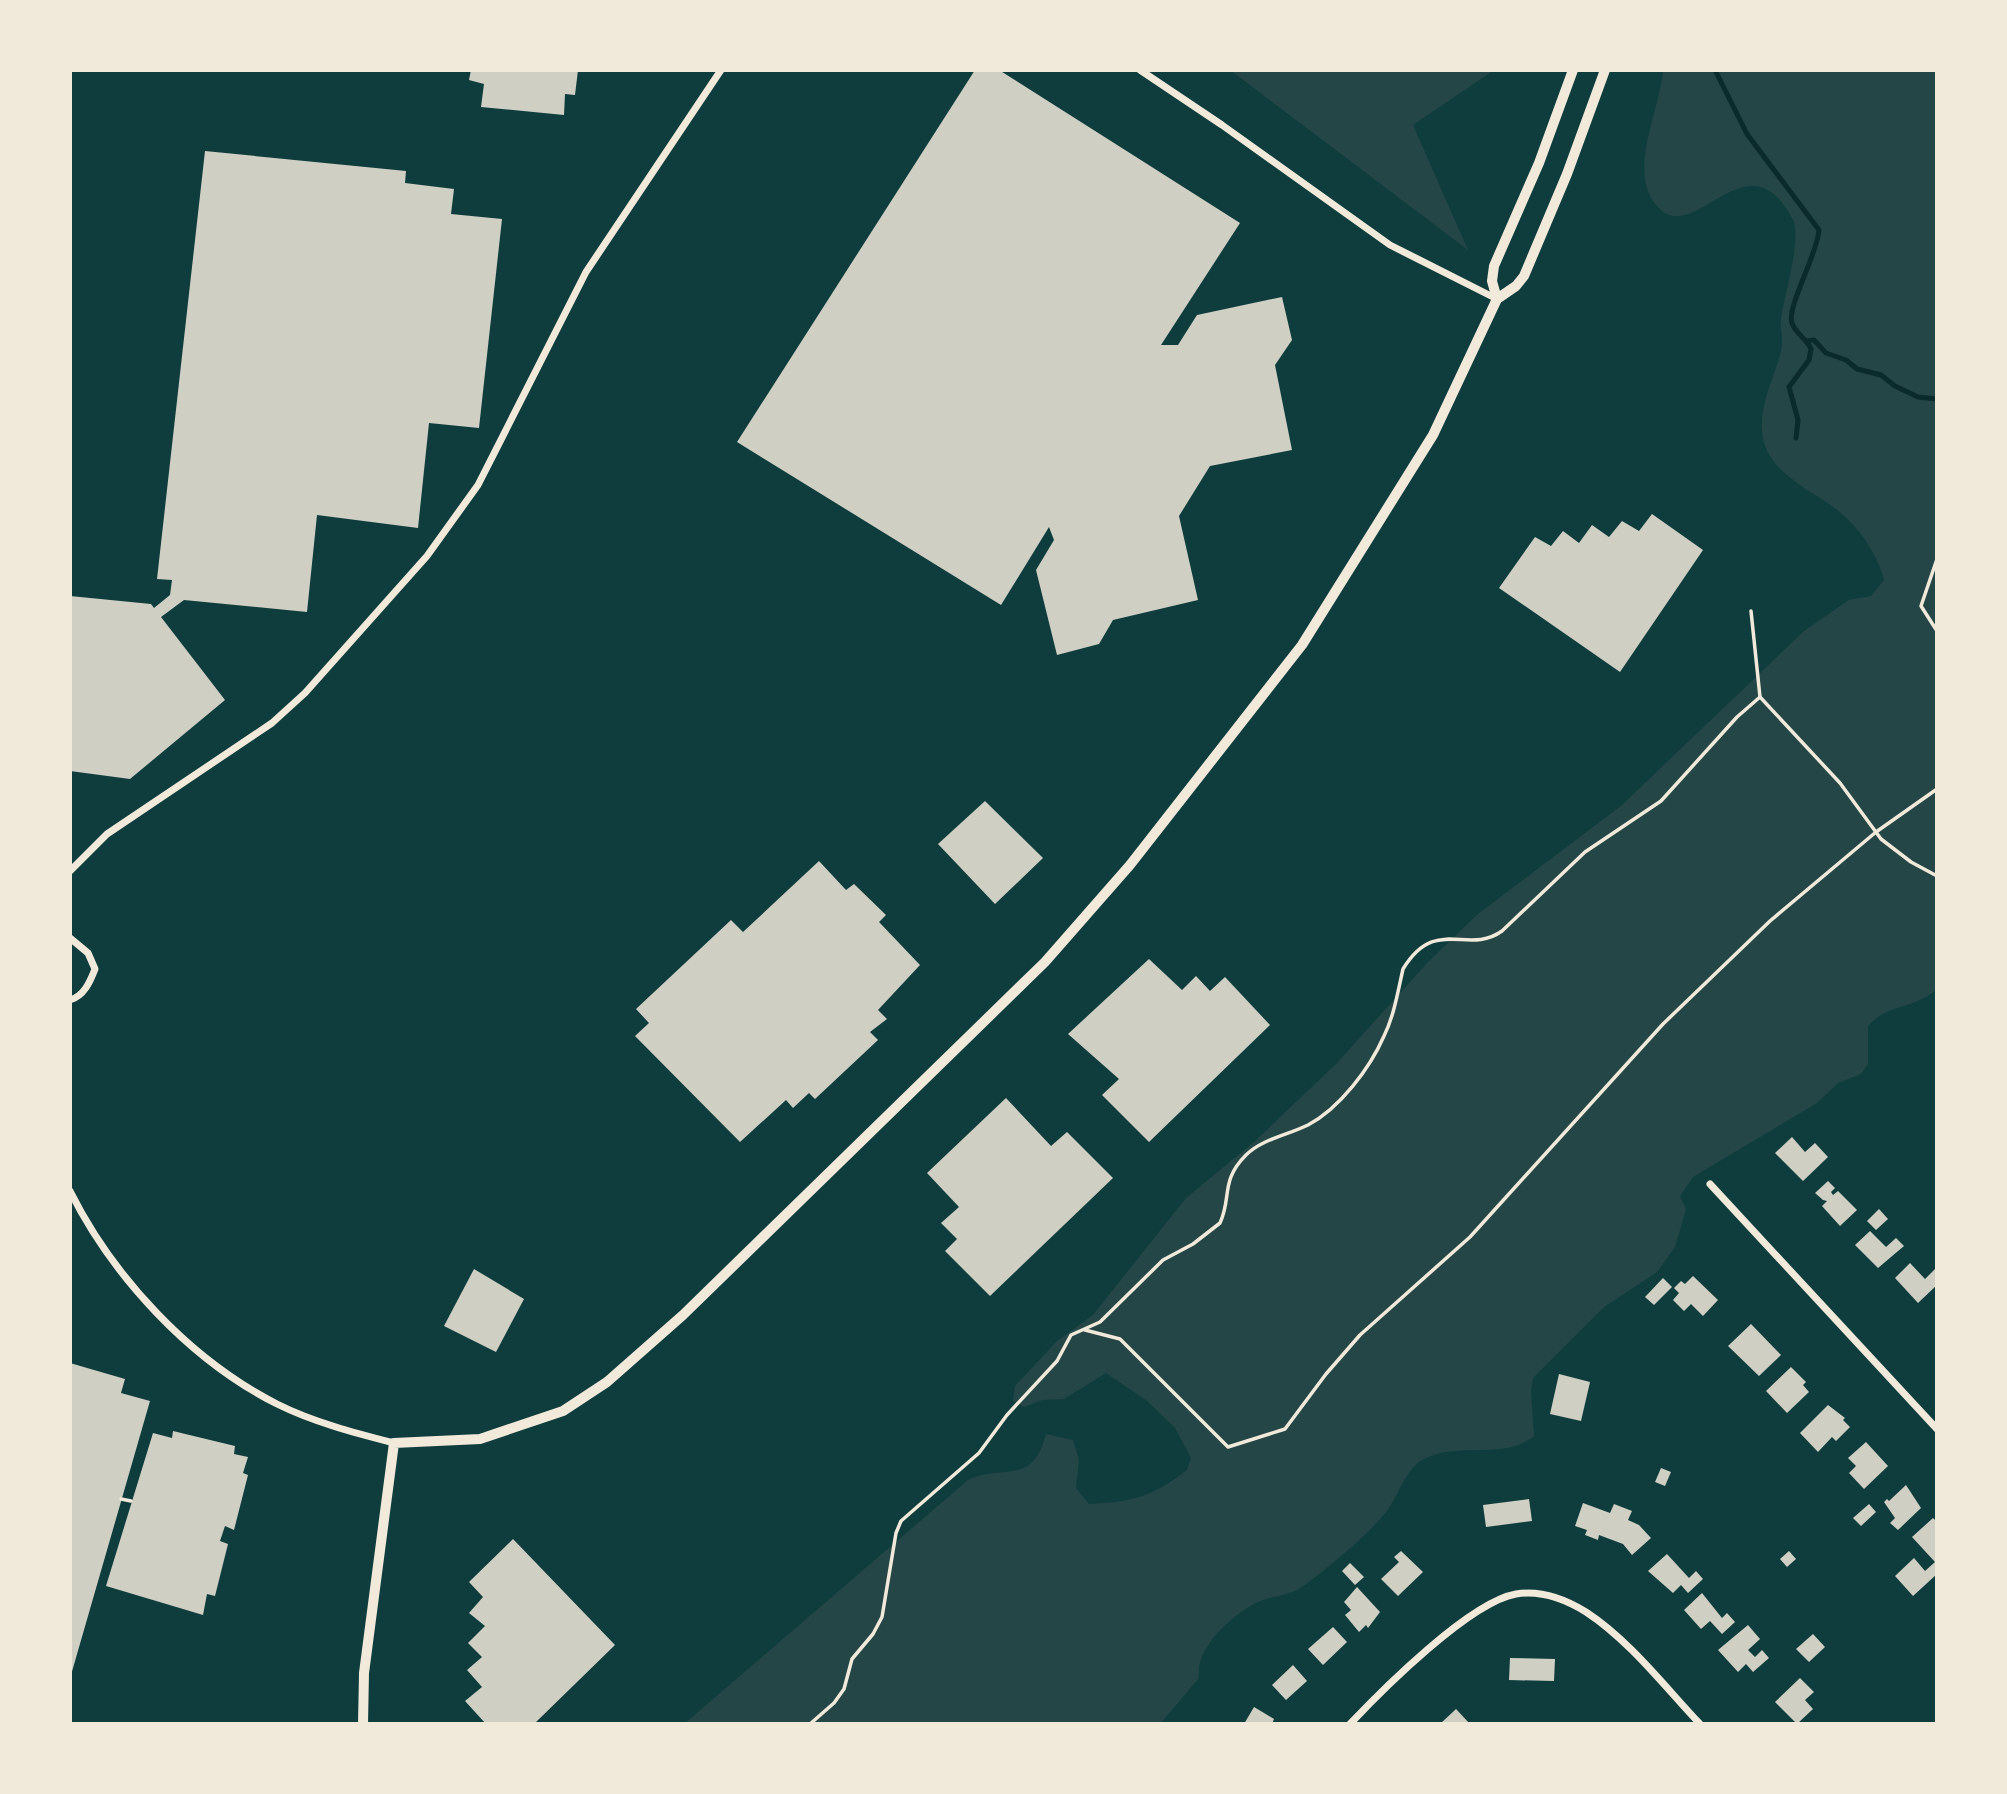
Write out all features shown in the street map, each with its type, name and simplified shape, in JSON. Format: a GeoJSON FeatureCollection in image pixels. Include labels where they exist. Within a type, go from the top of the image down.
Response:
{"type":"FeatureCollection","features":[{"type":"Feature","properties":{"kind":"street"},"geometry":{"type":"LineString","coordinates":[[70,871],[107,834],[272,723],[305,693],[427,556],[478,485],[586,272],[721,70]]}},
{"type":"Feature","properties":{"kind":"street"},"geometry":{"type":"LineString","coordinates":[[1140,70],[1223,125],[1390,245],[1497,299]]}},
{"type":"Feature","properties":{"kind":"street"},"geometry":{"type":"LineString","coordinates":[[1497,299],[1492,281],[1494,266],[1539,163],[1573,70]]}},
{"type":"Feature","properties":{"kind":"street"},"geometry":{"type":"LineString","coordinates":[[70,1191],[82,1215],[123,1274],[164,1318],[216,1365],[277,1404],[339,1428],[394,1443],[480,1439],[563,1411],[607,1382],[692,1307],[1045,962],[1130,865],[1302,645],[1433,435],[1497,299],[1516,286],[1524,276],[1576,150],[1605,70]]}},
{"type":"Feature","properties":{"kind":"street"},"geometry":{"type":"LineString","coordinates":[[70,938],[88,953],[95,969],[90,984],[77,998],[70,1000]]}},
{"type":"Feature","properties":{"kind":"street"},"geometry":{"type":"LineString","coordinates":[[1710,1184],[1937,1429]]}},
{"type":"Feature","properties":{"kind":"street"},"geometry":{"type":"LineString","coordinates":[[363,1724],[364,1673],[394,1443]]}},
{"type":"Feature","properties":{"kind":"street"},"geometry":{"type":"LineString","coordinates":[[1350,1724],[1475,1613],[1508,1596],[1529,1593],[1560,1599],[1600,1622],[1700,1724]]}},
{"type":"Feature","properties":{"kind":"path"},"geometry":{"type":"LineString","coordinates":[[1937,559],[1921,606],[1937,631]]}},
{"type":"Feature","properties":{"kind":"path"},"geometry":{"type":"LineString","coordinates":[[1752,611],[1760,697],[1840,783],[1875,832],[1897,853],[1937,876]]}},
{"type":"Feature","properties":{"kind":"path"},"geometry":{"type":"LineString","coordinates":[[810,1724],[834,1703],[844,1689],[852,1659],[873,1634],[882,1617],[896,1533],[901,1521],[979,1452],[1007,1415],[1057,1361],[1071,1335],[1107,1316],[1116,1303],[1136,1289],[1163,1260],[1200,1240],[1220,1223],[1227,1185],[1247,1154],[1275,1137],[1309,1125],[1338,1101],[1365,1069],[1385,1035],[1403,969],[1417,952],[1439,939],[1485,940],[1502,931],[1585,852],[1661,801],[1737,717],[1760,697]]}},
{"type":"Feature","properties":{"kind":"path"},"geometry":{"type":"LineString","coordinates":[[1083,1329],[1120,1339],[1228,1447],[1285,1429],[1326,1374],[1360,1335],[1470,1237],[1663,1024],[1770,921],[1875,832],[1937,789]]}},
{"type":"Feature","properties":{"kind":"path"},"geometry":{"type":"LineString","coordinates":[[121,1499],[131,1501]]}},
{"type":"Feature","properties":{"kind":"shaded area"},"geometry":{"type":"Polygon","coordinates":[[[1230,70],[1494,70],[1413,125],[1468,250],[1230,70]]]}},
{"type":"Feature","properties":{"kind":"shaded area"},"geometry":{"type":"Polygon","coordinates":[[[1663,70],[1937,70],[1937,989],[1918,1001],[1884,1013],[1868,1026],[1868,1064],[1861,1074],[1838,1083],[1817,1103],[1693,1177],[1680,1196],[1686,1209],[1675,1247],[1657,1272],[1604,1307],[1533,1378],[1531,1392],[1534,1436],[1509,1447],[1436,1454],[1416,1464],[1386,1512],[1334,1562],[1302,1587],[1252,1605],[1233,1618],[1215,1636],[1202,1656],[1199,1678],[1160,1724],[684,1724],[968,1480],[1016,1470],[1033,1461],[1046,1434],[1073,1440],[1079,1460],[1076,1488],[1089,1504],[1118,1502],[1141,1496],[1163,1486],[1187,1470],[1191,1458],[1175,1428],[1147,1401],[1106,1373],[1064,1399],[1042,1400],[1024,1407],[1013,1401],[1015,1386],[1057,1341],[1093,1315],[1186,1198],[1254,1142],[1336,1064],[1427,963],[1478,914],[1622,805],[1804,631],[1849,600],[1871,596],[1884,580],[1873,553],[1856,528],[1832,506],[1784,473],[1767,451],[1763,438],[1764,404],[1782,347],[1781,319],[1795,240],[1793,220],[1777,196],[1759,187],[1742,187],[1692,213],[1676,216],[1662,211],[1651,197],[1645,181],[1644,163],[1663,70]]]}},
{"type":"Feature","properties":{"kind":"building"},"geometry":{"type":"Polygon","coordinates":[[[471,70],[578,70],[575,95],[565,94],[564,115],[481,107],[484,84],[469,80],[471,70]]]}},
{"type":"Feature","properties":{"kind":"building"},"geometry":{"type":"Polygon","coordinates":[[[975,70],[999,70],[1240,223],[1161,345],[1178,345],[1197,315],[1282,297],[1292,340],[1275,365],[1292,450],[1210,466],[1179,516],[1198,600],[1113,620],[1099,644],[1057,655],[1036,570],[1054,540],[1049,527],[1001,605],[737,442],[975,70]]]}},
{"type":"Feature","properties":{"kind":"building"},"geometry":{"type":"Polygon","coordinates":[[[205,151],[406,171],[405,183],[454,189],[451,214],[502,219],[479,428],[429,423],[418,528],[317,515],[307,612],[184,600],[161,617],[225,700],[130,779],[70,771],[70,596],[151,604],[154,608],[170,595],[172,580],[157,579],[205,151]]]}},
{"type":"Feature","properties":{"kind":"building"},"geometry":{"type":"Polygon","coordinates":[[[1652,514],[1703,550],[1620,672],[1499,588],[1535,537],[1551,546],[1563,531],[1579,543],[1592,525],[1609,537],[1622,521],[1639,531],[1652,514]]]}},
{"type":"Feature","properties":{"kind":"building"},"geometry":{"type":"Polygon","coordinates":[[[985,801],[1043,858],[995,904],[938,844],[985,801]]]}},
{"type":"Feature","properties":{"kind":"building"},"geometry":{"type":"Polygon","coordinates":[[[819,861],[846,890],[854,884],[886,915],[879,922],[920,965],[878,1010],[887,1019],[870,1032],[878,1040],[815,1099],[809,1093],[793,1108],[786,1100],[740,1142],[635,1036],[649,1023],[636,1009],[731,920],[743,932],[819,861]]]}},
{"type":"Feature","properties":{"kind":"building"},"geometry":{"type":"Polygon","coordinates":[[[1149,959],[1182,990],[1196,976],[1210,991],[1225,977],[1270,1025],[1149,1142],[1102,1095],[1119,1079],[1068,1034],[1149,959]]]}},
{"type":"Feature","properties":{"kind":"building"},"geometry":{"type":"Polygon","coordinates":[[[1006,1098],[1051,1146],[1067,1132],[1113,1178],[990,1296],[945,1251],[957,1239],[941,1223],[959,1207],[927,1173],[1006,1098]]]}},
{"type":"Feature","properties":{"kind":"building"},"geometry":{"type":"Polygon","coordinates":[[[1792,1137],[1805,1152],[1815,1143],[1828,1157],[1803,1181],[1775,1153],[1792,1137]]]}},
{"type":"Feature","properties":{"kind":"building"},"geometry":{"type":"Polygon","coordinates":[[[1828,1181],[1835,1188],[1831,1192],[1833,1195],[1838,1191],[1857,1210],[1840,1226],[1822,1206],[1827,1201],[1815,1193],[1828,1181]]]}},
{"type":"Feature","properties":{"kind":"building"},"geometry":{"type":"Polygon","coordinates":[[[1879,1209],[1888,1219],[1876,1230],[1867,1221],[1879,1209]]]}},
{"type":"Feature","properties":{"kind":"building"},"geometry":{"type":"Polygon","coordinates":[[[1870,1231],[1886,1247],[1896,1238],[1904,1246],[1878,1268],[1855,1245],[1870,1231]]]}},
{"type":"Feature","properties":{"kind":"building"},"geometry":{"type":"Polygon","coordinates":[[[1910,1263],[1925,1279],[1935,1269],[1937,1271],[1937,1285],[1918,1303],[1895,1278],[1910,1263]]]}},
{"type":"Feature","properties":{"kind":"building"},"geometry":{"type":"Polygon","coordinates":[[[474,1269],[524,1299],[496,1352],[444,1326],[474,1269]]]}},
{"type":"Feature","properties":{"kind":"building"},"geometry":{"type":"Polygon","coordinates":[[[1693,1276],[1718,1300],[1703,1316],[1691,1304],[1684,1311],[1673,1300],[1679,1293],[1674,1288],[1681,1281],[1685,1284],[1693,1276]]]}},
{"type":"Feature","properties":{"kind":"building"},"geometry":{"type":"Polygon","coordinates":[[[1663,1278],[1672,1287],[1654,1305],[1645,1297],[1663,1278]]]}},
{"type":"Feature","properties":{"kind":"building"},"geometry":{"type":"Polygon","coordinates":[[[1751,1324],[1781,1355],[1759,1376],[1728,1346],[1751,1324]]]}},
{"type":"Feature","properties":{"kind":"building"},"geometry":{"type":"Polygon","coordinates":[[[70,1363],[125,1379],[121,1393],[150,1401],[71,1675],[70,1363]]]}},
{"type":"Feature","properties":{"kind":"building"},"geometry":{"type":"Polygon","coordinates":[[[1791,1367],[1806,1382],[1803,1385],[1809,1392],[1787,1413],[1766,1391],[1791,1367]]]}},
{"type":"Feature","properties":{"kind":"building"},"geometry":{"type":"Polygon","coordinates":[[[1559,1374],[1590,1382],[1581,1421],[1550,1414],[1559,1374]]]}},
{"type":"Feature","properties":{"kind":"building"},"geometry":{"type":"Polygon","coordinates":[[[1828,1405],[1845,1418],[1843,1420],[1850,1427],[1836,1441],[1832,1437],[1818,1452],[1800,1433],[1828,1405]]]}},
{"type":"Feature","properties":{"kind":"building"},"geometry":{"type":"Polygon","coordinates":[[[173,1431],[235,1446],[234,1454],[248,1457],[243,1473],[248,1475],[234,1530],[225,1526],[220,1541],[228,1544],[215,1596],[207,1594],[203,1615],[106,1586],[153,1433],[172,1438],[173,1431]]]}},
{"type":"Feature","properties":{"kind":"building"},"geometry":{"type":"Polygon","coordinates":[[[1866,1442],[1888,1466],[1864,1489],[1849,1473],[1856,1466],[1848,1458],[1866,1442]]]}},
{"type":"Feature","properties":{"kind":"building"},"geometry":{"type":"Polygon","coordinates":[[[1661,1468],[1671,1472],[1665,1486],[1655,1482],[1661,1468]]]}},
{"type":"Feature","properties":{"kind":"building"},"geometry":{"type":"Polygon","coordinates":[[[1906,1485],[1921,1508],[1898,1530],[1890,1523],[1895,1518],[1884,1502],[1887,1499],[1889,1501],[1906,1485]]]}},
{"type":"Feature","properties":{"kind":"building"},"geometry":{"type":"Polygon","coordinates":[[[1529,1499],[1532,1521],[1486,1527],[1483,1505],[1529,1499]]]}},
{"type":"Feature","properties":{"kind":"building"},"geometry":{"type":"Polygon","coordinates":[[[1583,1503],[1610,1513],[1614,1504],[1632,1511],[1628,1520],[1639,1525],[1651,1538],[1632,1555],[1623,1544],[1599,1535],[1598,1540],[1585,1535],[1587,1530],[1575,1526],[1583,1503]]]}},
{"type":"Feature","properties":{"kind":"building"},"geometry":{"type":"Polygon","coordinates":[[[1869,1504],[1876,1512],[1861,1526],[1853,1518],[1869,1504]]]}},
{"type":"Feature","properties":{"kind":"building"},"geometry":{"type":"Polygon","coordinates":[[[1933,1518],[1937,1522],[1937,1574],[1913,1596],[1895,1576],[1914,1558],[1925,1571],[1935,1562],[1912,1537],[1933,1518]]]}},
{"type":"Feature","properties":{"kind":"building"},"geometry":{"type":"Polygon","coordinates":[[[513,1539],[615,1645],[534,1724],[486,1724],[465,1701],[482,1687],[467,1670],[482,1657],[468,1643],[485,1626],[469,1613],[483,1597],[469,1582],[513,1539]]]}},
{"type":"Feature","properties":{"kind":"building"},"geometry":{"type":"Polygon","coordinates":[[[1401,1551],[1423,1572],[1398,1596],[1381,1579],[1399,1562],[1394,1557],[1401,1551]]]}},
{"type":"Feature","properties":{"kind":"building"},"geometry":{"type":"Polygon","coordinates":[[[1789,1551],[1796,1559],[1787,1567],[1780,1559],[1789,1551]]]}},
{"type":"Feature","properties":{"kind":"building"},"geometry":{"type":"Polygon","coordinates":[[[1667,1554],[1689,1578],[1696,1571],[1703,1579],[1688,1593],[1681,1585],[1673,1593],[1648,1571],[1667,1554]]]}},
{"type":"Feature","properties":{"kind":"building"},"geometry":{"type":"Polygon","coordinates":[[[1350,1563],[1364,1577],[1355,1585],[1342,1571],[1350,1563]]]}},
{"type":"Feature","properties":{"kind":"building"},"geometry":{"type":"Polygon","coordinates":[[[1357,1587],[1380,1612],[1368,1628],[1366,1625],[1359,1632],[1345,1615],[1351,1610],[1344,1602],[1357,1587]]]}},
{"type":"Feature","properties":{"kind":"building"},"geometry":{"type":"Polygon","coordinates":[[[1702,1593],[1722,1618],[1727,1613],[1735,1622],[1722,1634],[1710,1621],[1701,1629],[1684,1610],[1702,1593]]]}},
{"type":"Feature","properties":{"kind":"building"},"geometry":{"type":"Polygon","coordinates":[[[1748,1625],[1760,1639],[1748,1650],[1755,1657],[1762,1650],[1769,1658],[1753,1672],[1746,1664],[1738,1672],[1718,1650],[1748,1625]]]}},
{"type":"Feature","properties":{"kind":"building"},"geometry":{"type":"Polygon","coordinates":[[[1333,1627],[1347,1642],[1323,1665],[1308,1649],[1333,1627]]]}},
{"type":"Feature","properties":{"kind":"building"},"geometry":{"type":"Polygon","coordinates":[[[1813,1634],[1825,1647],[1809,1662],[1796,1649],[1813,1634]]]}},
{"type":"Feature","properties":{"kind":"building"},"geometry":{"type":"Polygon","coordinates":[[[1510,1658],[1555,1659],[1554,1681],[1509,1680],[1510,1658]]]}},
{"type":"Feature","properties":{"kind":"building"},"geometry":{"type":"Polygon","coordinates":[[[1293,1665],[1307,1681],[1286,1700],[1272,1685],[1293,1665]]]}},
{"type":"Feature","properties":{"kind":"building"},"geometry":{"type":"Polygon","coordinates":[[[1800,1678],[1814,1692],[1805,1700],[1813,1709],[1797,1724],[1775,1702],[1800,1678]]]}},
{"type":"Feature","properties":{"kind":"building"},"geometry":{"type":"Polygon","coordinates":[[[1254,1707],[1274,1719],[1272,1724],[1244,1724],[1254,1707]]]}},
{"type":"Feature","properties":{"kind":"building"},"geometry":{"type":"Polygon","coordinates":[[[1456,1709],[1470,1724],[1440,1724],[1456,1709]]]}},
{"type":"Feature","properties":{"kind":"waterway"},"geometry":{"type":"LineString","coordinates":[[1715,70],[1747,134],[1819,230],[1791,316],[1794,327],[1811,349],[1809,360],[1789,387],[1798,420],[1796,438]]}},
{"type":"Feature","properties":{"kind":"waterway"},"geometry":{"type":"LineString","coordinates":[[1807,341],[1814,340],[1826,353],[1846,360],[1857,369],[1881,375],[1895,386],[1918,397],[1937,399]]}}]}
